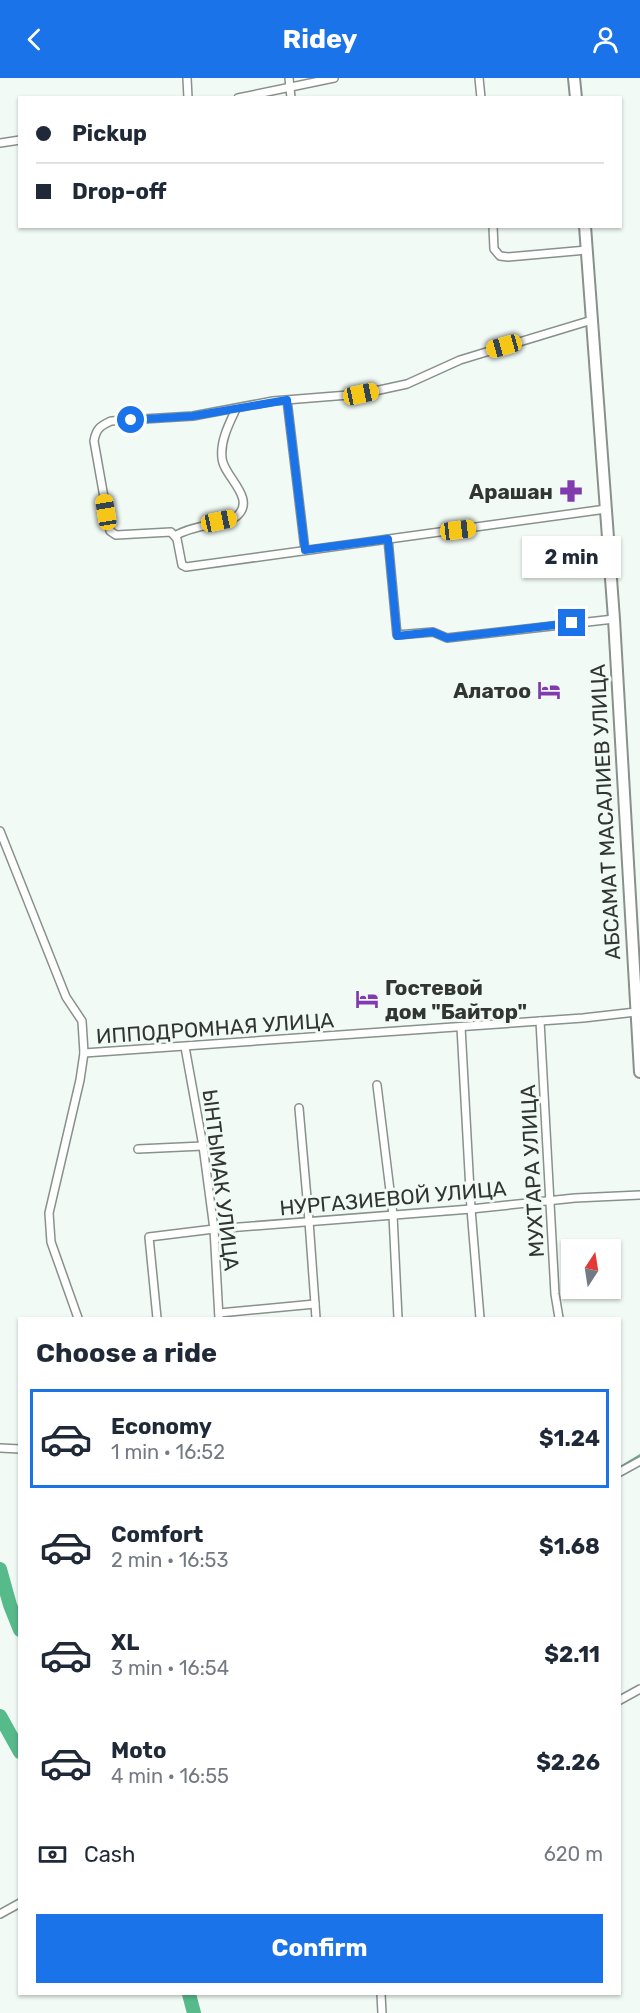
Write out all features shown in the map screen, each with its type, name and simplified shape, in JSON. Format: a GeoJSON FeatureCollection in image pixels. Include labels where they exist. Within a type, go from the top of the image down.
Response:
{"type":"FeatureCollection","features":[{"type":"Feature","properties":{"kind":"street"},"geometry":{"type":"LineString","coordinates":[[187,78],[188,96]]}},
{"type":"Feature","properties":{"kind":"street"},"geometry":{"type":"LineString","coordinates":[[289,78],[291,96]]}},
{"type":"Feature","properties":{"kind":"street"},"geometry":{"type":"LineString","coordinates":[[248,96],[334,78]]}},
{"type":"Feature","properties":{"kind":"street"},"geometry":{"type":"LineString","coordinates":[[478,78],[481,96]]}},
{"type":"Feature","properties":{"kind":"street"},"geometry":{"type":"LineString","coordinates":[[574,78],[576,96]]}},
{"type":"Feature","properties":{"kind":"street"},"geometry":{"type":"LineString","coordinates":[[0,143],[18,140]]}},
{"type":"Feature","properties":{"kind":"street"},"geometry":{"type":"LineString","coordinates":[[493,228],[494,249],[500,255],[587,250]]}},
{"type":"Feature","properties":{"kind":"street","name":"АБСАМАТ МАСАЛИЕВ УЛИЦА"},"geometry":{"type":"LineString","coordinates":[[585,228],[614,619],[640,1072]]}},
{"type":"Feature","properties":{"kind":"street"},"geometry":{"type":"LineString","coordinates":[[592,320],[460,360],[407,384],[361,394],[287,400],[193,416],[111,421],[100,426],[94,441],[110,531],[116,535],[168,531],[175,536],[182,565],[186,567],[606,509]]}},
{"type":"Feature","properties":{"kind":"street"},"geometry":{"type":"LineString","coordinates":[[287,400],[305,550]]}},
{"type":"Feature","properties":{"kind":"street"},"geometry":{"type":"LineString","coordinates":[[175,536],[202,525],[235,518],[241,510],[241,492],[236,483],[226,474],[221,456],[225,435],[236,409]]}},
{"type":"Feature","properties":{"kind":"street"},"geometry":{"type":"LineString","coordinates":[[388,539],[397,636],[433,632],[447,638],[614,619]]}},
{"type":"Feature","properties":{"kind":"street"},"geometry":{"type":"LineString","coordinates":[[0,831],[66,998],[82,1021],[84,1053],[80,1080],[50,1213],[51,1242],[78,1317]]}},
{"type":"Feature","properties":{"kind":"street","name":"ИППОДРОМНАЯ УЛИЦА"},"geometry":{"type":"LineString","coordinates":[[84,1053],[540,1022],[636,1012]]}},
{"type":"Feature","properties":{"kind":"street","name":"МУХТАРА УЛИЦА"},"geometry":{"type":"LineString","coordinates":[[540,1022],[555,1294],[559,1317]]}},
{"type":"Feature","properties":{"kind":"street"},"geometry":{"type":"LineString","coordinates":[[461,1027],[471,1209],[480,1317]]}},
{"type":"Feature","properties":{"kind":"street","name":"ЫНТЫМАК УЛИЦА"},"geometry":{"type":"LineString","coordinates":[[185,1047],[203,1146],[214,1229],[219,1316]]}},
{"type":"Feature","properties":{"kind":"street"},"geometry":{"type":"LineString","coordinates":[[377,1085],[393,1215],[398,1317]]}},
{"type":"Feature","properties":{"kind":"street"},"geometry":{"type":"LineString","coordinates":[[299,1108],[315,1317]]}},
{"type":"Feature","properties":{"kind":"street"},"geometry":{"type":"LineString","coordinates":[[138,1149],[203,1146]]}},
{"type":"Feature","properties":{"kind":"street","name":"НУРГАЗИЕВОЙ УЛИЦА"},"geometry":{"type":"LineString","coordinates":[[158,1317],[148,1237],[214,1229],[471,1209],[575,1197],[640,1195]]}},
{"type":"Feature","properties":{"kind":"street"},"geometry":{"type":"LineString","coordinates":[[219,1316],[315,1304]]}},
{"type":"Feature","properties":{"kind":"street"},"geometry":{"type":"LineString","coordinates":[[0,1448],[18,1449]]}},
{"type":"Feature","properties":{"kind":"street"},"geometry":{"type":"LineString","coordinates":[[621,1471],[640,1461]]}},
{"type":"Feature","properties":{"kind":"street"},"geometry":{"type":"LineString","coordinates":[[621,1699],[640,1689]]}},
{"type":"Feature","properties":{"kind":"street"},"geometry":{"type":"LineString","coordinates":[[0,1914],[18,1904]]}},
{"type":"Feature","properties":{"kind":"street"},"geometry":{"type":"LineString","coordinates":[[381,1995],[382,2013]]}},
{"type":"Feature","properties":{"kind":"waterway"},"geometry":{"type":"LineString","coordinates":[[621,1466],[640,1455]]}},
{"type":"Feature","properties":{"kind":"waterway"},"geometry":{"type":"LineString","coordinates":[[0,1569],[18,1625]]}},
{"type":"Feature","properties":{"kind":"waterway"},"geometry":{"type":"LineString","coordinates":[[0,1716],[18,1748]]}},
{"type":"Feature","properties":{"kind":"waterway"},"geometry":{"type":"LineString","coordinates":[[189,1995],[194,2013]]}},
{"type":"Feature","properties":{"kind":"place","name":"Арашан"},"geometry":{"type":"Point","coordinates":[571,491]}},
{"type":"Feature","properties":{"kind":"place","name":"Алатоо"},"geometry":{"type":"Point","coordinates":[549,690]}},
{"type":"Feature","properties":{"kind":"place","name":"Гостевой дом \"Байтор\""},"geometry":{"type":"Point","coordinates":[367,999]}},
{"type":"Feature","properties":{"kind":"route"},"geometry":{"type":"LineString","coordinates":[[131,420],[193,416],[287,400],[305,550],[388,539],[397,636],[433,632],[447,638],[572,623]]}}]}
